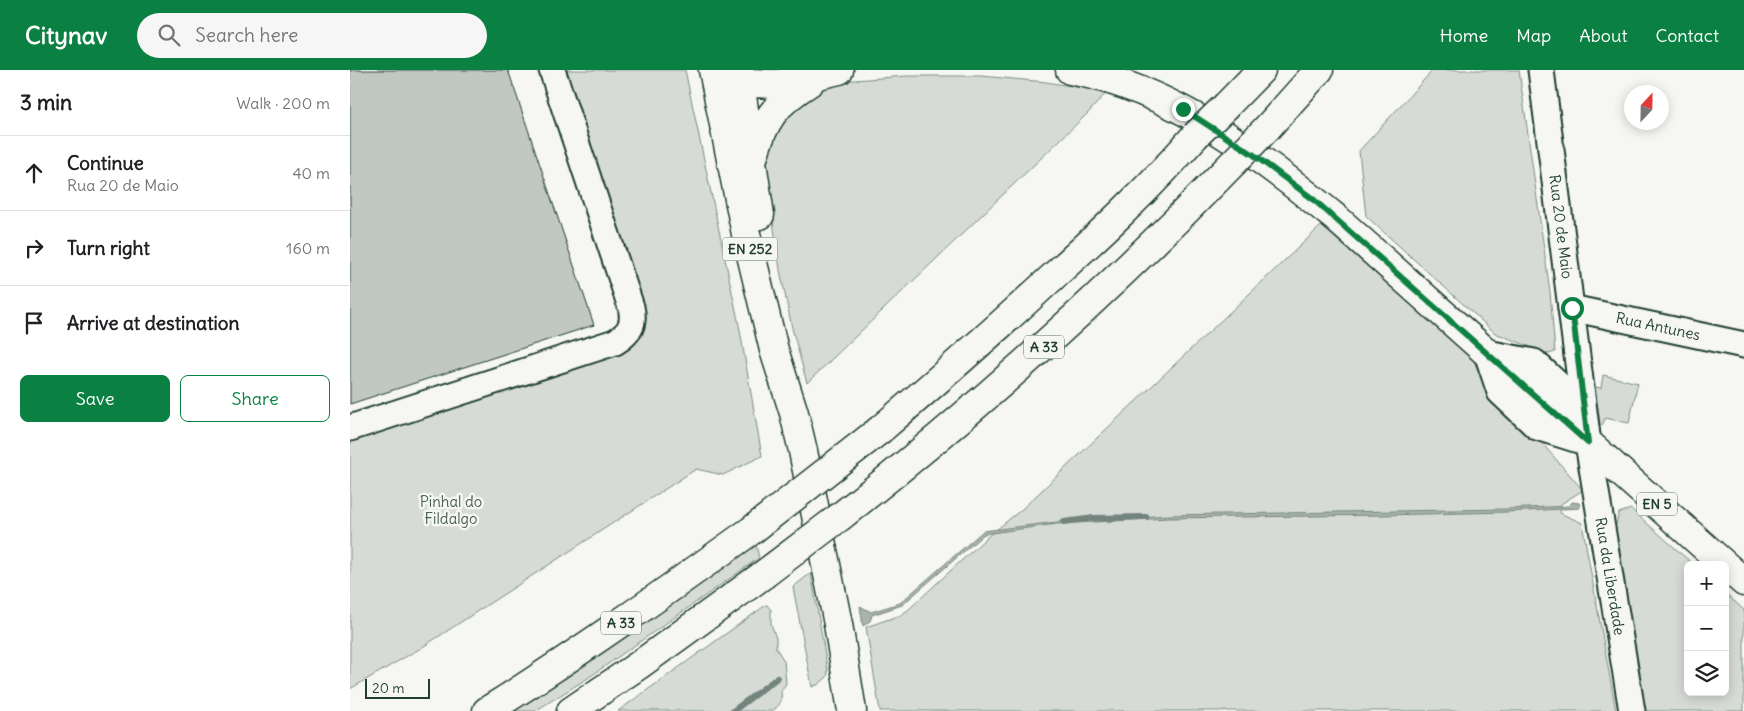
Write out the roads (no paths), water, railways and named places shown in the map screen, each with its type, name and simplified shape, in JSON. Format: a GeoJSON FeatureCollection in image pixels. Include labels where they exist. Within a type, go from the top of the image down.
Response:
{"type":"FeatureCollection","features":[{"type":"Feature","properties":{"kind":"main road"},"geometry":{"type":"LineString","coordinates":[[1070,70],[1104,77],[1142,90],[1183,109],[1224,134],[1287,179],[1337,219],[1588,443]]}},
{"type":"Feature","properties":{"kind":"main road","name":"A 33"},"geometry":{"type":"LineString","coordinates":[[487,711],[630,617],[752,530],[881,429],[990,335],[1078,255],[1170,165],[1195,136],[1261,70]]}},
{"type":"Feature","properties":{"kind":"main road","name":"A 33"},"geometry":{"type":"LineString","coordinates":[[571,711],[640,665],[763,575],[841,516],[941,436],[1050,342],[1137,260],[1233,163],[1320,70]]}},
{"type":"Feature","properties":{"kind":"main road"},"geometry":{"type":"LineString","coordinates":[[730,74],[751,82],[778,84],[830,72]]}},
{"type":"Feature","properties":{"kind":"main road"},"geometry":{"type":"LineString","coordinates":[[752,162],[760,135],[769,117],[795,91],[830,72]]}},
{"type":"Feature","properties":{"kind":"main road","name":"EN 252"},"geometry":{"type":"LineString","coordinates":[[730,74],[752,162],[794,413],[833,598],[852,711]]}},
{"type":"Feature","properties":{"kind":"main road","name":"EN 252"},"geometry":{"type":"LineString","coordinates":[[730,74],[746,234],[774,350],[794,413]]}},
{"type":"Feature","properties":{"kind":"main road","name":"EN 5"},"geometry":{"type":"LineString","coordinates":[[1588,443],[1721,561]]}},
{"type":"Feature","properties":{"kind":"main road","name":"EN 5"},"geometry":{"type":"LineString","coordinates":[[1729,569],[1744,582]]}},
{"type":"Feature","properties":{"kind":"street"},"geometry":{"type":"LineString","coordinates":[[350,428],[615,342],[624,336],[631,327],[633,316],[631,306],[552,70]]}},
{"type":"Feature","properties":{"kind":"street","name":"Rua 20 de Maio"},"geometry":{"type":"LineString","coordinates":[[1541,70],[1588,443]]}},
{"type":"Feature","properties":{"kind":"street","name":"Rua Antunes"},"geometry":{"type":"LineString","coordinates":[[1572,308],[1744,345]]}},
{"type":"Feature","properties":{"kind":"street"},"geometry":{"type":"LineString","coordinates":[[1487,352],[1500,392],[1536,427],[1588,443]]}},
{"type":"Feature","properties":{"kind":"street","name":"Rua da Liberdade"},"geometry":{"type":"LineString","coordinates":[[1588,443],[1632,711]]}},
{"type":"Feature","properties":{"kind":"waterway"},"geometry":{"type":"LineString","coordinates":[[1064,522],[1094,518],[1146,517]]}},
{"type":"Feature","properties":{"kind":"waterway"},"geometry":{"type":"LineString","coordinates":[[733,711],[777,678]]}},
{"type":"Feature","properties":{"kind":"park label","name":"Pinhal do Fildalgo"},"geometry":{"type":"Point","coordinates":[451,510]}}]}
